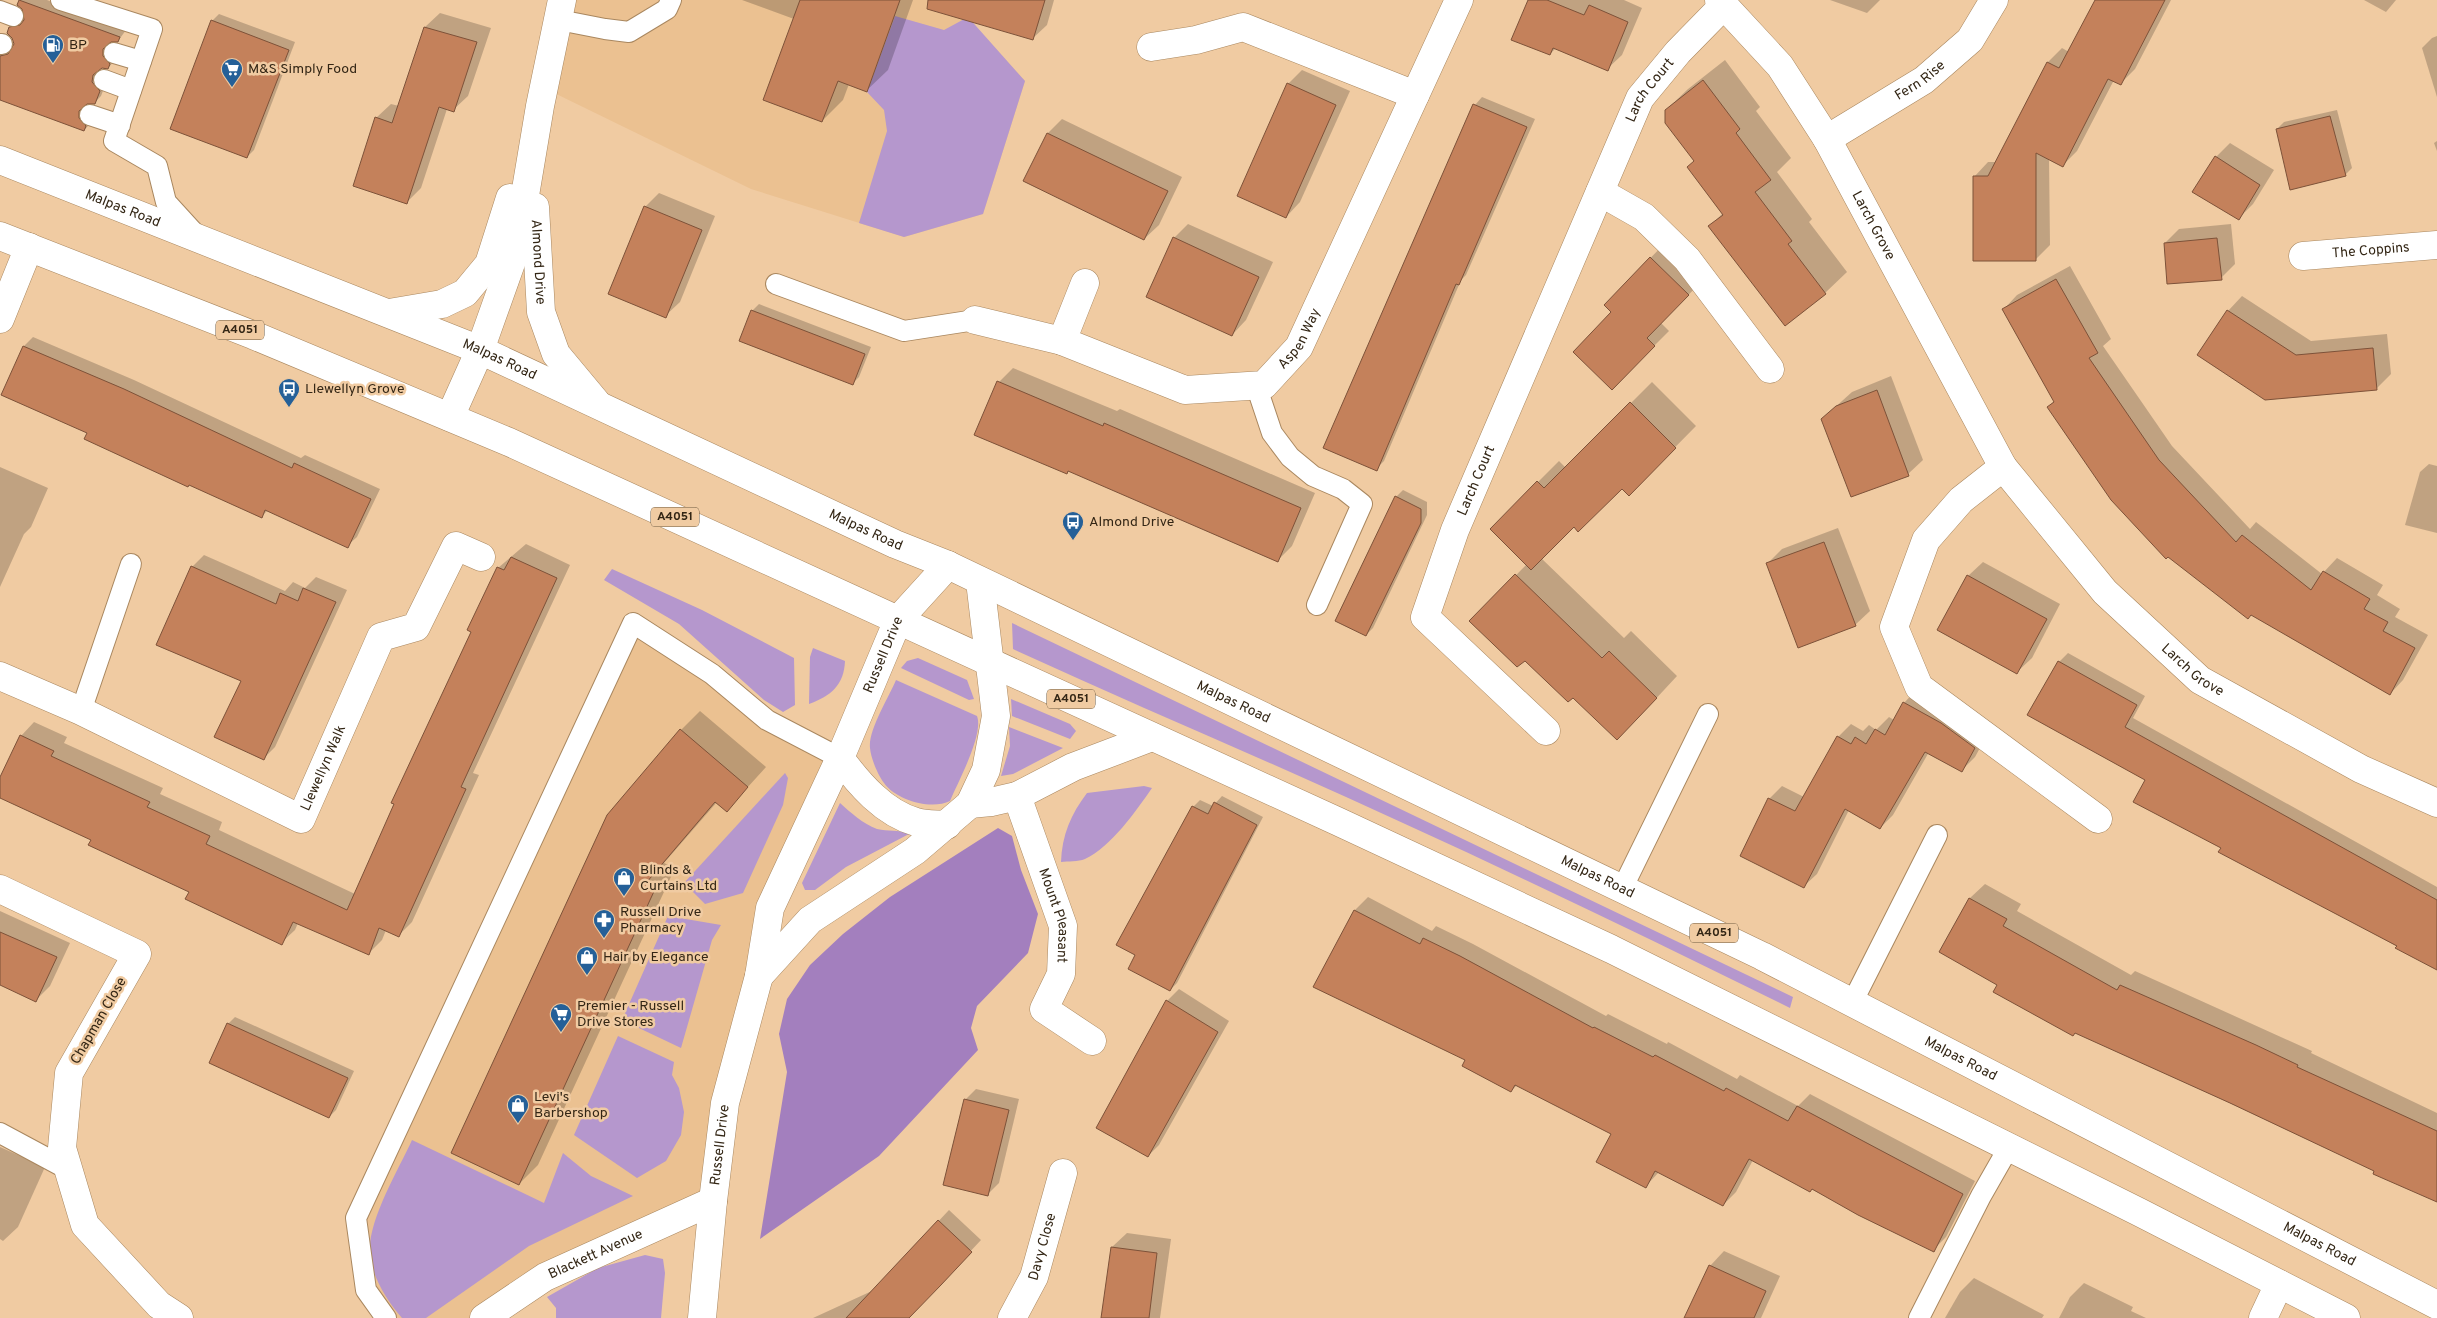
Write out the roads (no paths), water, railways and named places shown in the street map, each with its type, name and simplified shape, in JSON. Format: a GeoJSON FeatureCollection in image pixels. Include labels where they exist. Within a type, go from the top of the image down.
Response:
{"type":"FeatureCollection","features":[{"type":"Feature","properties":{"kind":"street","name":"Aspen Way"},"geometry":{"type":"LineString","coordinates":[[975,320],[1062,342],[1185,390],[1264,385],[1299,347],[1459,0]]}},
{"type":"Feature","properties":{"kind":"street","name":"Fern Rise"},"geometry":{"type":"LineString","coordinates":[[1827,139],[1924,80],[1970,40],[1994,0]]}},
{"type":"Feature","properties":{"kind":"street","name":"Larch Grove"},"geometry":{"type":"LineString","coordinates":[[1722,2],[1780,66],[1827,139],[2003,467],[2105,592],[2200,680],[2361,769],[2434,795]]}},
{"type":"Feature","properties":{"kind":"street","name":"Larch Court"},"geometry":{"type":"LineString","coordinates":[[1546,731],[1425,617],[1456,530],[1640,98],[1722,2]]}},
{"type":"Feature","properties":{"kind":"street","name":"Almond Drive"},"geometry":{"type":"LineString","coordinates":[[450,417],[480,350],[516,249],[540,106],[561,10]]}},
{"type":"Feature","properties":{"kind":"street"},"geometry":{"type":"LineString","coordinates":[[1151,48],[1196,40],[1243,27],[1414,95]]}},
{"type":"Feature","properties":{"kind":"street","name":"Almond Drive"},"geometry":{"type":"LineString","coordinates":[[389,313],[442,304],[465,293],[489,264],[540,106]]}},
{"type":"Feature","properties":{"kind":"street","name":"Almond Drive"},"geometry":{"type":"LineString","coordinates":[[540,106],[535,220],[541,312],[556,354],[596,402]]}},
{"type":"Feature","properties":{"kind":"street","name":"Malpas Road"},"geometry":{"type":"LineString","coordinates":[[0,160],[480,350],[596,402],[895,544],[948,565],[1762,956],[2437,1305]]}},
{"type":"Feature","properties":{"kind":"street"},"geometry":{"type":"LineString","coordinates":[[1600,192],[1644,217],[1687,259],[1770,369]]}},
{"type":"Feature","properties":{"kind":"street","name":"A4051"},"geometry":{"type":"LineString","coordinates":[[0,236],[253,335],[510,442],[1152,737],[1611,949],[2009,1147],[2346,1318]]}},
{"type":"Feature","properties":{"kind":"street","name":"The Coppins"},"geometry":{"type":"LineString","coordinates":[[2304,256],[2437,245]]}},
{"type":"Feature","properties":{"kind":"street"},"geometry":{"type":"LineString","coordinates":[[0,319],[29,247]]}},
{"type":"Feature","properties":{"kind":"street"},"geometry":{"type":"LineString","coordinates":[[1062,342],[1085,282]]}},
{"type":"Feature","properties":{"kind":"street"},"geometry":{"type":"LineString","coordinates":[[2003,467],[1961,500],[1926,540],[1894,627],[1919,687],[2098,819]]}},
{"type":"Feature","properties":{"kind":"street","name":"Llewellyn Walk"},"geometry":{"type":"LineString","coordinates":[[0,676],[81,711],[300,819],[381,637],[416,627],[456,546],[481,557]]}},
{"type":"Feature","properties":{"kind":"street","name":"Russell Drive"},"geometry":{"type":"LineString","coordinates":[[702,1318],[712,1201],[726,1103],[759,976],[770,908],[840,758],[898,620],[948,565]]}},
{"type":"Feature","properties":{"kind":"street","name":"Russell Drive"},"geometry":{"type":"LineString","coordinates":[[759,976],[810,920],[915,851],[970,804],[986,770],[996,716],[980,581]]}},
{"type":"Feature","properties":{"kind":"street"},"geometry":{"type":"LineString","coordinates":[[970,804],[991,802],[1017,796],[1072,767],[1152,737]]}},
{"type":"Feature","properties":{"kind":"street"},"geometry":{"type":"LineString","coordinates":[[840,758],[854,778],[887,808],[916,822],[947,825]]}},
{"type":"Feature","properties":{"kind":"street","name":"Mount Pleasant"},"geometry":{"type":"LineString","coordinates":[[1017,796],[1063,926],[1061,974],[1044,1010],[1092,1041]]}},
{"type":"Feature","properties":{"kind":"street","name":"Chapman Close"},"geometry":{"type":"LineString","coordinates":[[0,889],[138,954],[69,1073],[62,1148],[85,1225],[159,1305],[179,1318]]}},
{"type":"Feature","properties":{"kind":"street","name":"Davy Close"},"geometry":{"type":"LineString","coordinates":[[1012,1318],[1034,1277],[1063,1173]]}},
{"type":"Feature","properties":{"kind":"street","name":"Blackett Avenue"},"geometry":{"type":"LineString","coordinates":[[484,1318],[545,1277],[712,1201]]}},
{"type":"Feature","properties":{"kind":"street"},"geometry":{"type":"LineString","coordinates":[[2263,1318],[2279,1284]]}},
{"type":"Feature","properties":{"kind":"lane"},"geometry":{"type":"LineString","coordinates":[[61,0],[152,29],[114,141],[157,166],[166,202],[199,238]]}},
{"type":"Feature","properties":{"kind":"lane"},"geometry":{"type":"LineString","coordinates":[[561,10],[629,32],[667,9],[671,0]]}},
{"type":"Feature","properties":{"kind":"lane"},"geometry":{"type":"LineString","coordinates":[[114,53],[140,61]]}},
{"type":"Feature","properties":{"kind":"lane"},"geometry":{"type":"LineString","coordinates":[[104,80],[131,90]]}},
{"type":"Feature","properties":{"kind":"lane"},"geometry":{"type":"LineString","coordinates":[[90,115],[120,125]]}},
{"type":"Feature","properties":{"kind":"lane"},"geometry":{"type":"LineString","coordinates":[[776,284],[904,331],[975,320]]}},
{"type":"Feature","properties":{"kind":"lane"},"geometry":{"type":"LineString","coordinates":[[1256,385],[1272,433],[1290,457],[1313,476],[1343,489],[1362,504],[1317,605]]}},
{"type":"Feature","properties":{"kind":"lane"},"geometry":{"type":"LineString","coordinates":[[81,711],[131,564]]}},
{"type":"Feature","properties":{"kind":"lane"},"geometry":{"type":"LineString","coordinates":[[386,1318],[366,1290],[356,1218],[633,623],[712,674],[767,720],[840,758]]}},
{"type":"Feature","properties":{"kind":"lane"},"geometry":{"type":"LineString","coordinates":[[1622,889],[1708,714]]}},
{"type":"Feature","properties":{"kind":"lane"},"geometry":{"type":"LineString","coordinates":[[1852,1003],[1937,835]]}},
{"type":"Feature","properties":{"kind":"lane"},"geometry":{"type":"LineString","coordinates":[[0,1133],[69,1170]]}},
{"type":"Feature","properties":{"kind":"lane"},"geometry":{"type":"LineString","coordinates":[[1919,1318],[1981,1196],[2009,1147]]}},
{"type":"Feature","properties":{"kind":"place","name":"BP"},"geometry":{"type":"Point","coordinates":[53,64]}},
{"type":"Feature","properties":{"kind":"place","name":"M&S Simply Food"},"geometry":{"type":"Point","coordinates":[232,88]}},
{"type":"Feature","properties":{"kind":"place","name":"Llewellyn Grove"},"geometry":{"type":"Point","coordinates":[289,408]}},
{"type":"Feature","properties":{"kind":"place","name":"Almond Drive"},"geometry":{"type":"Point","coordinates":[1073,541]}},
{"type":"Feature","properties":{"kind":"place","name":"Blinds & Curtains Ltd"},"geometry":{"type":"Point","coordinates":[624,897]}},
{"type":"Feature","properties":{"kind":"place","name":"Russell Drive Pharmacy"},"geometry":{"type":"Point","coordinates":[604,939]}},
{"type":"Feature","properties":{"kind":"place","name":"Hair by Elegance"},"geometry":{"type":"Point","coordinates":[587,976]}},
{"type":"Feature","properties":{"kind":"place","name":"Premier - Russell Drive Stores"},"geometry":{"type":"Point","coordinates":[561,1033]}},
{"type":"Feature","properties":{"kind":"place","name":"Levi's Barbershop"},"geometry":{"type":"Point","coordinates":[518,1124]}}]}
